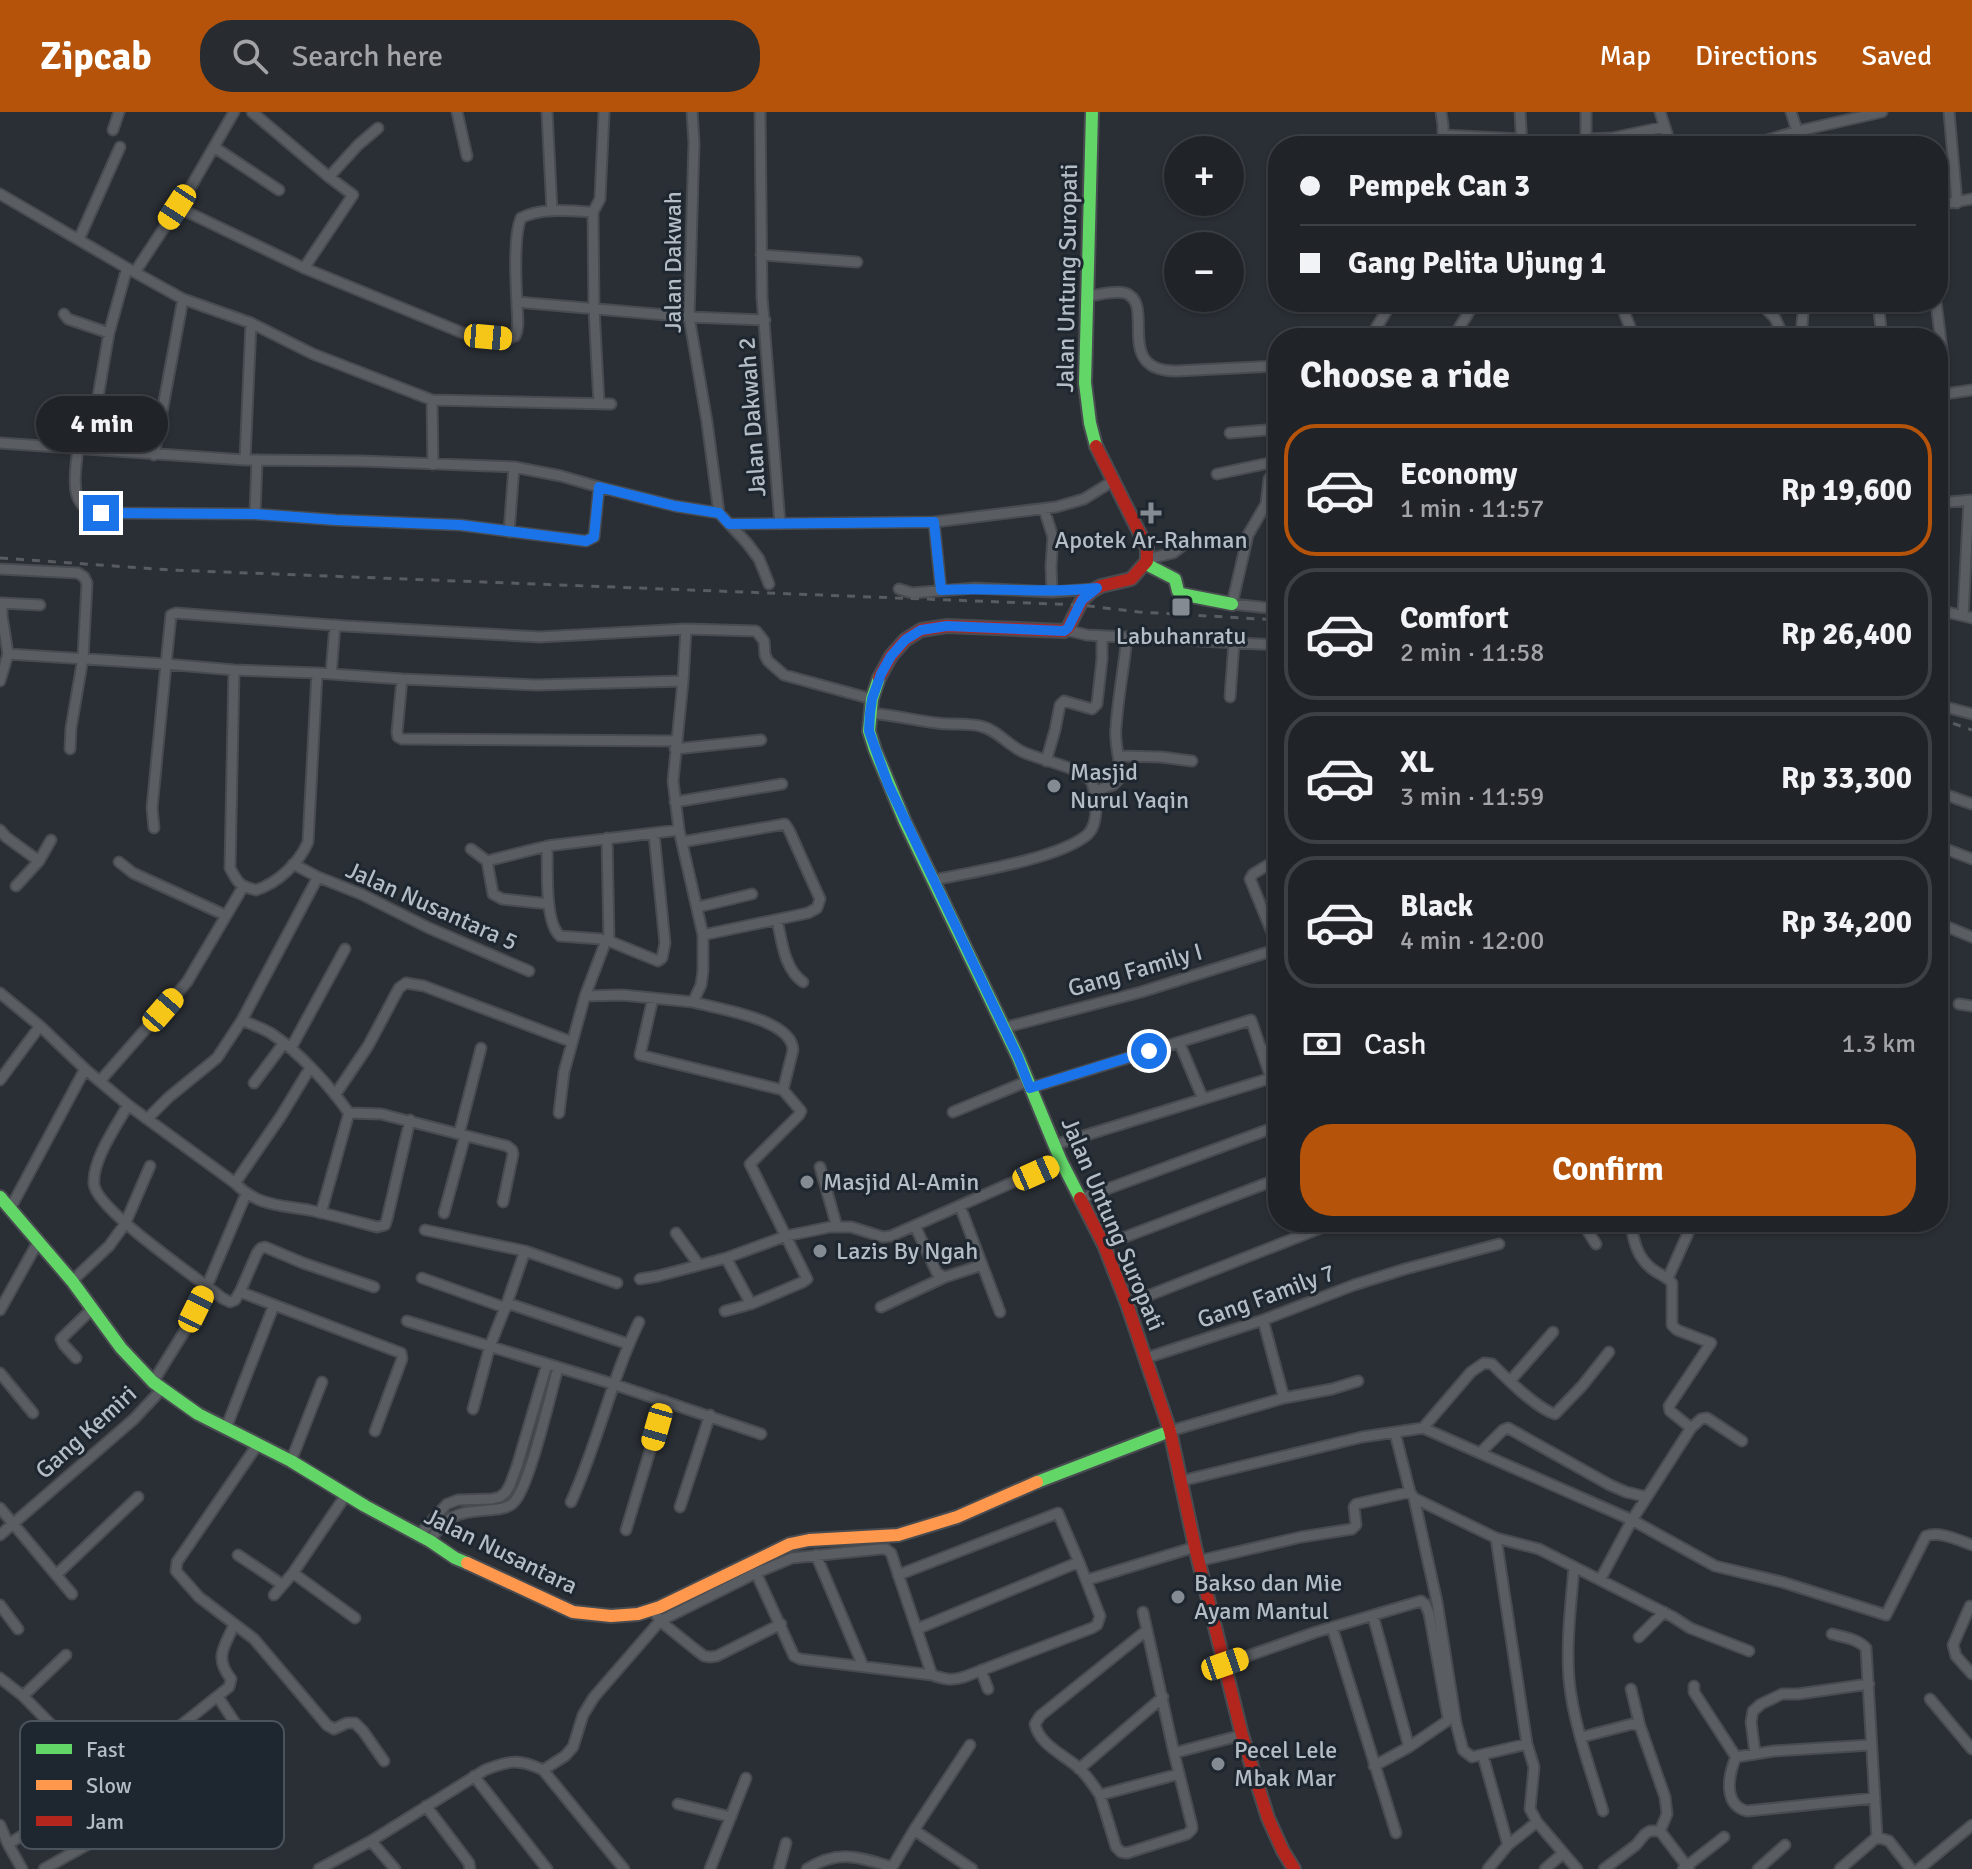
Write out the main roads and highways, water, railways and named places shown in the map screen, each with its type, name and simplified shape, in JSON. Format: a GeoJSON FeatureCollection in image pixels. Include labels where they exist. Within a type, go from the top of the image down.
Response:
{"type":"FeatureCollection","features":[{"type":"Feature","properties":{"kind":"main road","name":"Jalan Untung Suropati"},"geometry":{"type":"LineString","coordinates":[[1092,112],[1085,383],[1097,449],[1147,548],[1147,562],[1131,579],[1097,588],[1082,600],[1066,630],[947,626],[921,630],[905,640],[881,674],[872,699],[869,731],[905,822],[1029,1084],[1061,1161],[1104,1245],[1127,1304],[1170,1431],[1198,1561],[1242,1735],[1268,1818],[1294,1869]]}},
{"type":"Feature","properties":{"kind":"main road"},"geometry":{"type":"LineString","coordinates":[[1147,562],[1175,579],[1181,594],[1232,604]]}},
{"type":"Feature","properties":{"kind":"main road","name":"Jalan Nusantara"},"geometry":{"type":"LineString","coordinates":[[4,1206],[72,1281],[121,1348],[158,1385],[198,1414],[291,1461],[455,1558],[573,1612],[611,1616],[638,1614],[680,1599],[790,1544],[809,1540],[898,1535],[957,1517],[1053,1475],[1170,1431]]}},
{"type":"Feature","properties":{"kind":"railway"},"geometry":{"type":"LineString","coordinates":[[0,558],[171,570],[1080,605],[1139,612],[1268,619]]}},
{"type":"Feature","properties":{"kind":"railway"},"geometry":{"type":"LineString","coordinates":[[1948,722],[1972,730]]}},
{"type":"Feature","properties":{"kind":"place","name":"Apotek Ar-Rahman"},"geometry":{"type":"Point","coordinates":[1151,513]}},
{"type":"Feature","properties":{"kind":"place","name":"Labuhanratu"},"geometry":{"type":"Point","coordinates":[1181,607]}},
{"type":"Feature","properties":{"kind":"place","name":"Masjid Nurul Yaqin"},"geometry":{"type":"Point","coordinates":[1054,786]}},
{"type":"Feature","properties":{"kind":"place","name":"Masjid Al-Amin"},"geometry":{"type":"Point","coordinates":[807,1182]}},
{"type":"Feature","properties":{"kind":"place","name":"Lazis By Ngah"},"geometry":{"type":"Point","coordinates":[820,1251]}},
{"type":"Feature","properties":{"kind":"place","name":"Bakso dan Mie Ayam Mantul"},"geometry":{"type":"Point","coordinates":[1178,1597]}},
{"type":"Feature","properties":{"kind":"place","name":"Pecel Lele Mbak Mar"},"geometry":{"type":"Point","coordinates":[1218,1764]}}]}
